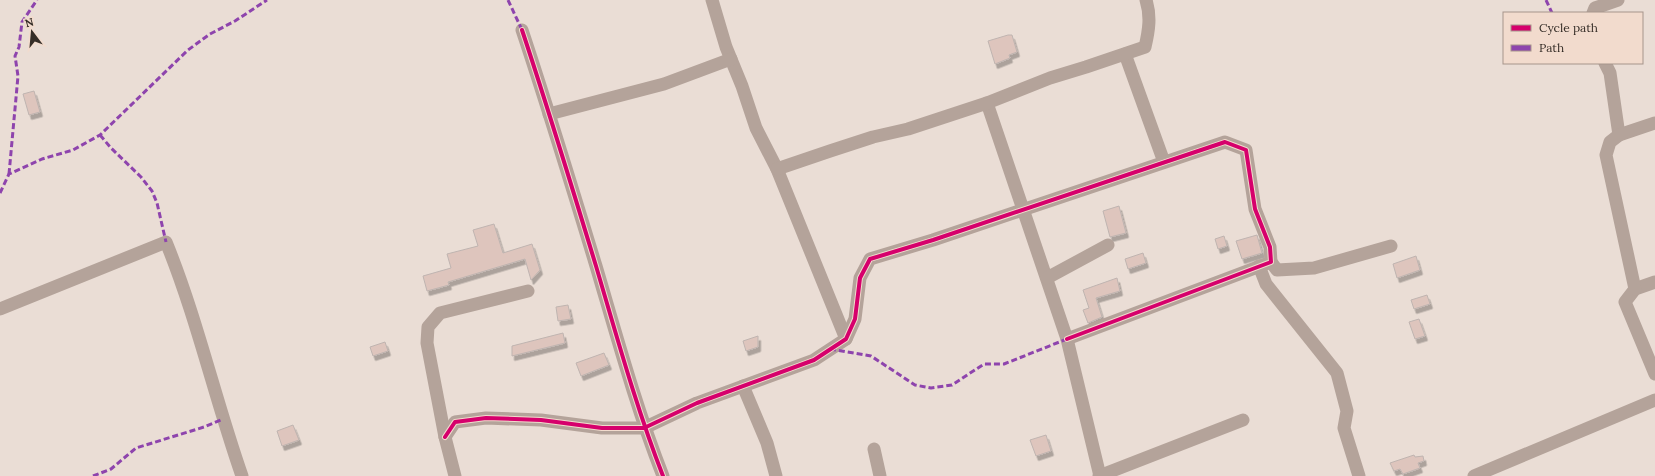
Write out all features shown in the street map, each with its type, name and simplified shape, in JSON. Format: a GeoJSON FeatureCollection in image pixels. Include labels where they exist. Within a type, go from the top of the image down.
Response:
{"type":"FeatureCollection","features":[{"type":"Feature","properties":{"kind":"street"},"geometry":{"type":"LineString","coordinates":[[712,0],[731,59],[756,128],[777,169],[846,339]]}},
{"type":"Feature","properties":{"kind":"street"},"geometry":{"type":"LineString","coordinates":[[777,169],[873,137],[908,129],[987,102],[1050,78],[1145,47],[1150,26],[1146,0]]}},
{"type":"Feature","properties":{"kind":"street"},"geometry":{"type":"LineString","coordinates":[[1593,12],[1595,8],[1618,0]]}},
{"type":"Feature","properties":{"kind":"street"},"geometry":{"type":"LineString","coordinates":[[522,30],[644,428],[663,476]]}},
{"type":"Feature","properties":{"kind":"street"},"geometry":{"type":"LineString","coordinates":[[1125,54],[1164,162]]}},
{"type":"Feature","properties":{"kind":"street"},"geometry":{"type":"LineString","coordinates":[[549,114],[664,84],[731,59]]}},
{"type":"Feature","properties":{"kind":"street"},"geometry":{"type":"LineString","coordinates":[[1606,64],[1610,73],[1619,136]]}},
{"type":"Feature","properties":{"kind":"street"},"geometry":{"type":"LineString","coordinates":[[987,102],[1067,339],[1100,476],[1243,420]]}},
{"type":"Feature","properties":{"kind":"street"},"geometry":{"type":"LineString","coordinates":[[1635,289],[1606,155],[1610,142],[1619,136],[1655,123]]}},
{"type":"Feature","properties":{"kind":"street"},"geometry":{"type":"LineString","coordinates":[[445,437],[455,422],[486,418],[541,420],[602,428],[644,428],[697,403],[814,360],[846,339],[855,319],[860,278],[870,258],[1024,209],[1225,142],[1246,150],[1255,209],[1270,247],[1265,264],[1266,284],[1337,373],[1347,411],[1344,428],[1359,476]]}},
{"type":"Feature","properties":{"kind":"street"},"geometry":{"type":"LineString","coordinates":[[0,309],[166,242],[182,283],[223,419],[242,476]]}},
{"type":"Feature","properties":{"kind":"street"},"geometry":{"type":"LineString","coordinates":[[1047,278],[1108,245]]}},
{"type":"Feature","properties":{"kind":"street"},"geometry":{"type":"LineString","coordinates":[[1067,339],[1265,264],[1277,270],[1314,268],[1391,246]]}},
{"type":"Feature","properties":{"kind":"street"},"geometry":{"type":"LineString","coordinates":[[1655,282],[1635,289],[1625,302],[1655,374]]}},
{"type":"Feature","properties":{"kind":"street"},"geometry":{"type":"LineString","coordinates":[[455,476],[445,437],[427,343],[428,327],[440,313],[528,291]]}},
{"type":"Feature","properties":{"kind":"street"},"geometry":{"type":"LineString","coordinates":[[743,386],[767,443],[776,476]]}},
{"type":"Feature","properties":{"kind":"street"},"geometry":{"type":"LineString","coordinates":[[1474,476],[1655,400]]}},
{"type":"Feature","properties":{"kind":"street"},"geometry":{"type":"LineString","coordinates":[[874,449],[880,476]]}},
{"type":"Feature","properties":{"kind":"building"},"geometry":{"type":"Polygon","coordinates":[[[1012,35],[1017,52],[1009,55],[1010,58],[995,64],[988,41],[1012,35]]]}},
{"type":"Feature","properties":{"kind":"building"},"geometry":{"type":"Polygon","coordinates":[[[34,91],[40,112],[29,115],[23,94],[34,91]]]}},
{"type":"Feature","properties":{"kind":"building"},"geometry":{"type":"Polygon","coordinates":[[[1119,206],[1126,233],[1110,237],[1103,211],[1119,206]]]}},
{"type":"Feature","properties":{"kind":"building"},"geometry":{"type":"Polygon","coordinates":[[[494,224],[503,253],[532,244],[540,270],[531,280],[525,259],[448,282],[449,285],[427,291],[423,276],[451,268],[447,254],[478,246],[473,230],[494,224]]]}},
{"type":"Feature","properties":{"kind":"building"},"geometry":{"type":"Polygon","coordinates":[[[1257,235],[1262,253],[1242,259],[1236,241],[1257,235]]]}},
{"type":"Feature","properties":{"kind":"building"},"geometry":{"type":"Polygon","coordinates":[[[1224,236],[1227,246],[1218,249],[1215,239],[1224,236]]]}},
{"type":"Feature","properties":{"kind":"building"},"geometry":{"type":"Polygon","coordinates":[[[1143,253],[1146,263],[1128,269],[1125,259],[1143,253]]]}},
{"type":"Feature","properties":{"kind":"building"},"geometry":{"type":"Polygon","coordinates":[[[1416,256],[1420,270],[1397,278],[1393,264],[1416,256]]]}},
{"type":"Feature","properties":{"kind":"building"},"geometry":{"type":"Polygon","coordinates":[[[1117,278],[1120,291],[1096,298],[1102,317],[1088,323],[1083,310],[1089,308],[1083,290],[1117,278]]]}},
{"type":"Feature","properties":{"kind":"building"},"geometry":{"type":"Polygon","coordinates":[[[1427,295],[1430,304],[1414,309],[1411,300],[1427,295]]]}},
{"type":"Feature","properties":{"kind":"building"},"geometry":{"type":"Polygon","coordinates":[[[568,305],[571,319],[558,321],[556,307],[568,305]]]}},
{"type":"Feature","properties":{"kind":"building"},"geometry":{"type":"Polygon","coordinates":[[[1419,319],[1425,336],[1415,339],[1409,322],[1419,319]]]}},
{"type":"Feature","properties":{"kind":"building"},"geometry":{"type":"Polygon","coordinates":[[[563,333],[565,343],[512,356],[512,346],[563,333]]]}},
{"type":"Feature","properties":{"kind":"building"},"geometry":{"type":"Polygon","coordinates":[[[758,336],[758,347],[746,351],[743,341],[758,336]]]}},
{"type":"Feature","properties":{"kind":"building"},"geometry":{"type":"Polygon","coordinates":[[[385,342],[388,351],[373,356],[370,347],[385,342]]]}},
{"type":"Feature","properties":{"kind":"building"},"geometry":{"type":"Polygon","coordinates":[[[604,353],[609,365],[581,376],[576,363],[604,353]]]}},
{"type":"Feature","properties":{"kind":"building"},"geometry":{"type":"Polygon","coordinates":[[[293,425],[299,440],[282,446],[277,431],[293,425]]]}},
{"type":"Feature","properties":{"kind":"building"},"geometry":{"type":"Polygon","coordinates":[[[1046,435],[1051,451],[1036,456],[1030,440],[1046,435]]]}},
{"type":"Feature","properties":{"kind":"building"},"geometry":{"type":"Polygon","coordinates":[[[1414,455],[1415,457],[1423,456],[1424,461],[1418,463],[1420,468],[1403,474],[1400,469],[1394,471],[1390,463],[1414,455]]]}},
{"type":"Feature","properties":{"kind":"marked path"},"geometry":{"type":"LineString","coordinates":[[9,174],[18,76],[15,56],[19,47],[22,22],[37,0]]}},
{"type":"Feature","properties":{"kind":"marked path"},"geometry":{"type":"LineString","coordinates":[[0,193],[9,174],[42,159],[73,150],[100,135],[188,50],[210,34],[235,21],[267,0]]}},
{"type":"Feature","properties":{"kind":"marked path"},"geometry":{"type":"LineString","coordinates":[[508,0],[522,30]]}},
{"type":"Feature","properties":{"kind":"marked path"},"geometry":{"type":"LineString","coordinates":[[1546,0],[1552,12]]}},
{"type":"Feature","properties":{"kind":"marked path"},"geometry":{"type":"LineString","coordinates":[[100,135],[111,148],[141,177],[152,191],[157,203],[166,242]]}},
{"type":"Feature","properties":{"kind":"marked path"},"geometry":{"type":"LineString","coordinates":[[830,349],[871,356],[915,385],[931,388],[952,385],[984,364],[1004,364],[1067,339]]}},
{"type":"Feature","properties":{"kind":"marked path"},"geometry":{"type":"LineString","coordinates":[[93,476],[111,469],[136,448],[204,427],[223,419]]}},
{"type":"Feature","properties":{"kind":"cycle path"},"geometry":{"type":"LineString","coordinates":[[522,30],[569,177],[635,398],[663,476]]}},
{"type":"Feature","properties":{"kind":"cycle path"},"geometry":{"type":"LineString","coordinates":[[445,437],[455,422],[486,418],[541,420],[602,428],[644,428],[697,403],[814,360],[846,339],[855,319],[860,278],[870,259],[933,240],[1225,142],[1246,150],[1255,209],[1270,247],[1271,262],[1067,339]]}}]}
